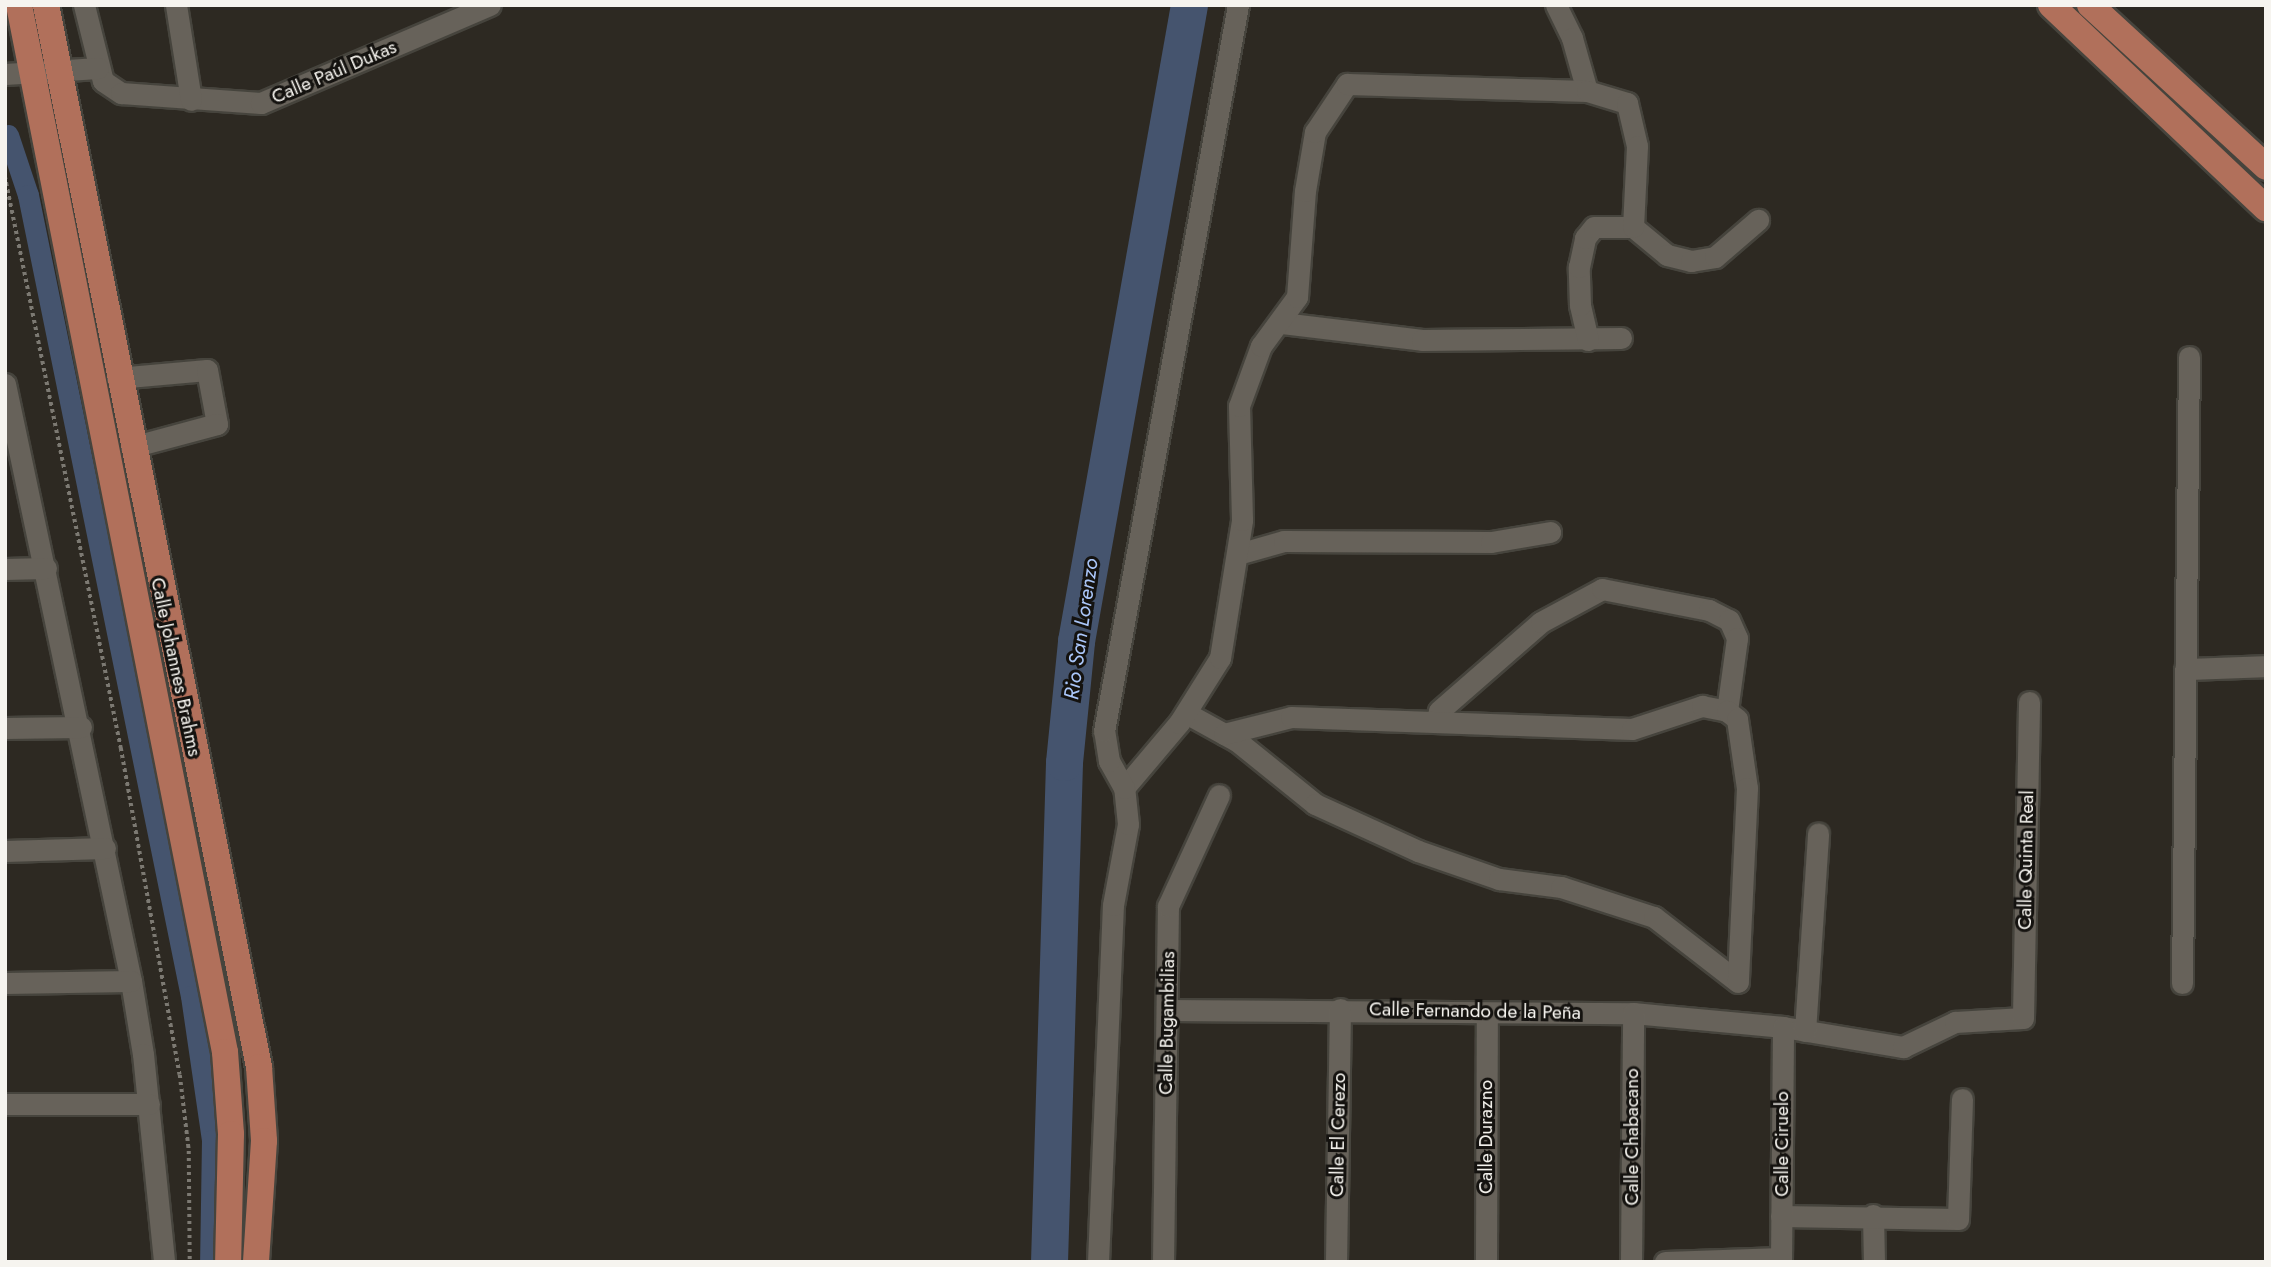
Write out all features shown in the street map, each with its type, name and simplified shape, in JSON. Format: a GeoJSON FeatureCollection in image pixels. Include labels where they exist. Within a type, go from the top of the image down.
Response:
{"type":"FeatureCollection","features":[{"type":"Feature","properties":{"kind":"main road","name":"Calle Johannes Brahms"},"geometry":{"type":"LineString","coordinates":[[19,5],[225,1052],[231,1135],[228,1262]]}},
{"type":"Feature","properties":{"kind":"main road","name":"Calle Johannes Brahms"},"geometry":{"type":"LineString","coordinates":[[46,5],[131,447],[259,1067],[264,1141],[256,1262]]}},
{"type":"Feature","properties":{"kind":"main road"},"geometry":{"type":"LineString","coordinates":[[2050,5],[2266,208]]}},
{"type":"Feature","properties":{"kind":"main road"},"geometry":{"type":"LineString","coordinates":[[2090,5],[2266,167]]}},
{"type":"Feature","properties":{"kind":"street"},"geometry":{"type":"LineString","coordinates":[[5,74],[61,74],[98,68],[84,5]]}},
{"type":"Feature","properties":{"kind":"street"},"geometry":{"type":"LineString","coordinates":[[176,5],[191,100]]}},
{"type":"Feature","properties":{"kind":"street","name":"Calle Paúl Dukas"},"geometry":{"type":"LineString","coordinates":[[98,68],[103,81],[121,93],[261,103],[490,5]]}},
{"type":"Feature","properties":{"kind":"street"},"geometry":{"type":"LineString","coordinates":[[1098,1262],[1114,905],[1128,824],[1124,788],[1109,761],[1104,731],[1238,5]]}},
{"type":"Feature","properties":{"kind":"street"},"geometry":{"type":"LineString","coordinates":[[1556,5],[1572,38],[1587,91]]}},
{"type":"Feature","properties":{"kind":"street"},"geometry":{"type":"LineString","coordinates":[[1124,788],[1186,713],[1220,658],[1238,554],[1242,509],[1239,406],[1261,346],[1282,323],[1297,297],[1305,191],[1315,132],[1347,84],[1587,91],[1627,103],[1637,146],[1633,227]]}},
{"type":"Feature","properties":{"kind":"street"},"geometry":{"type":"LineString","coordinates":[[1588,340],[1580,305],[1579,267],[1585,238],[1594,227],[1633,227],[1667,255],[1691,261],[1715,257],[1758,220]]}},
{"type":"Feature","properties":{"kind":"street"},"geometry":{"type":"LineString","coordinates":[[1282,323],[1422,340],[1621,338]]}},
{"type":"Feature","properties":{"kind":"street"},"geometry":{"type":"LineString","coordinates":[[2182,983],[2189,357]]}},
{"type":"Feature","properties":{"kind":"street"},"geometry":{"type":"LineString","coordinates":[[117,377],[207,370],[217,425],[131,447]]}},
{"type":"Feature","properties":{"kind":"street"},"geometry":{"type":"LineString","coordinates":[[5,384],[8,416],[46,568],[81,727],[131,981],[149,1104],[164,1262]]}},
{"type":"Feature","properties":{"kind":"street"},"geometry":{"type":"LineString","coordinates":[[1238,554],[1284,541],[1491,542],[1550,533]]}},
{"type":"Feature","properties":{"kind":"street"},"geometry":{"type":"LineString","coordinates":[[5,569],[46,568]]}},
{"type":"Feature","properties":{"kind":"street"},"geometry":{"type":"LineString","coordinates":[[1437,719],[1439,710],[1541,622],[1602,589],[1699,607],[1729,620],[1737,638],[1727,711]]}},
{"type":"Feature","properties":{"kind":"street"},"geometry":{"type":"LineString","coordinates":[[2185,669],[2266,666]]}},
{"type":"Feature","properties":{"kind":"street","name":"Calle Quinta Real"},"geometry":{"type":"LineString","coordinates":[[2023,1017],[2029,702]]}},
{"type":"Feature","properties":{"kind":"street"},"geometry":{"type":"LineString","coordinates":[[1186,713],[1224,734],[1315,804],[1418,850],[1499,879],[1562,887],[1654,916],[1738,982],[1747,788],[1737,719],[1727,711],[1702,706],[1632,729],[1437,719],[1291,717],[1224,734]]}},
{"type":"Feature","properties":{"kind":"street"},"geometry":{"type":"LineString","coordinates":[[5,728],[81,727]]}},
{"type":"Feature","properties":{"kind":"street","name":"Calle Bugambilias"},"geometry":{"type":"LineString","coordinates":[[1163,1262],[1168,906],[1219,795]]}},
{"type":"Feature","properties":{"kind":"street"},"geometry":{"type":"LineString","coordinates":[[1805,1031],[1818,833]]}},
{"type":"Feature","properties":{"kind":"street"},"geometry":{"type":"LineString","coordinates":[[5,850],[105,848]]}},
{"type":"Feature","properties":{"kind":"street"},"geometry":{"type":"LineString","coordinates":[[5,983],[131,981]]}},
{"type":"Feature","properties":{"kind":"street","name":"Calle Fernando de la Peña"},"geometry":{"type":"LineString","coordinates":[[1167,1010],[1340,1009],[1633,1013],[1783,1027],[1903,1047],[1955,1022],[2023,1017]]}},
{"type":"Feature","properties":{"kind":"street","name":"Calle El Cerezo"},"geometry":{"type":"LineString","coordinates":[[1336,1262],[1340,1009]]}},
{"type":"Feature","properties":{"kind":"street","name":"Calle Durazno"},"geometry":{"type":"LineString","coordinates":[[1486,1262],[1487,1013]]}},
{"type":"Feature","properties":{"kind":"street","name":"Calle Chabacano"},"geometry":{"type":"LineString","coordinates":[[1631,1262],[1633,1013]]}},
{"type":"Feature","properties":{"kind":"street","name":"Calle Ciruelo"},"geometry":{"type":"LineString","coordinates":[[1781,1260],[1783,1027]]}},
{"type":"Feature","properties":{"kind":"street"},"geometry":{"type":"LineString","coordinates":[[1782,1216],[1873,1215],[1958,1219],[1962,1099]]}},
{"type":"Feature","properties":{"kind":"street"},"geometry":{"type":"LineString","coordinates":[[5,1104],[149,1104]]}},
{"type":"Feature","properties":{"kind":"street"},"geometry":{"type":"LineString","coordinates":[[1873,1215],[1874,1262]]}},
{"type":"Feature","properties":{"kind":"street"},"geometry":{"type":"LineString","coordinates":[[1665,1262],[1781,1260]]}},
{"type":"Feature","properties":{"kind":"path"},"geometry":{"type":"LineString","coordinates":[[5,176],[121,748],[180,1075],[189,1151],[190,1262]]}},
{"type":"Feature","properties":{"kind":"waterway","name":"Rio San Lorenzo"},"geometry":{"type":"LineString","coordinates":[[1049,1262],[1064,762],[1076,641],[1189,5]]}},
{"type":"Feature","properties":{"kind":"waterway"},"geometry":{"type":"LineString","coordinates":[[8,135],[28,195],[191,996],[212,1140],[210,1262]]}}]}
